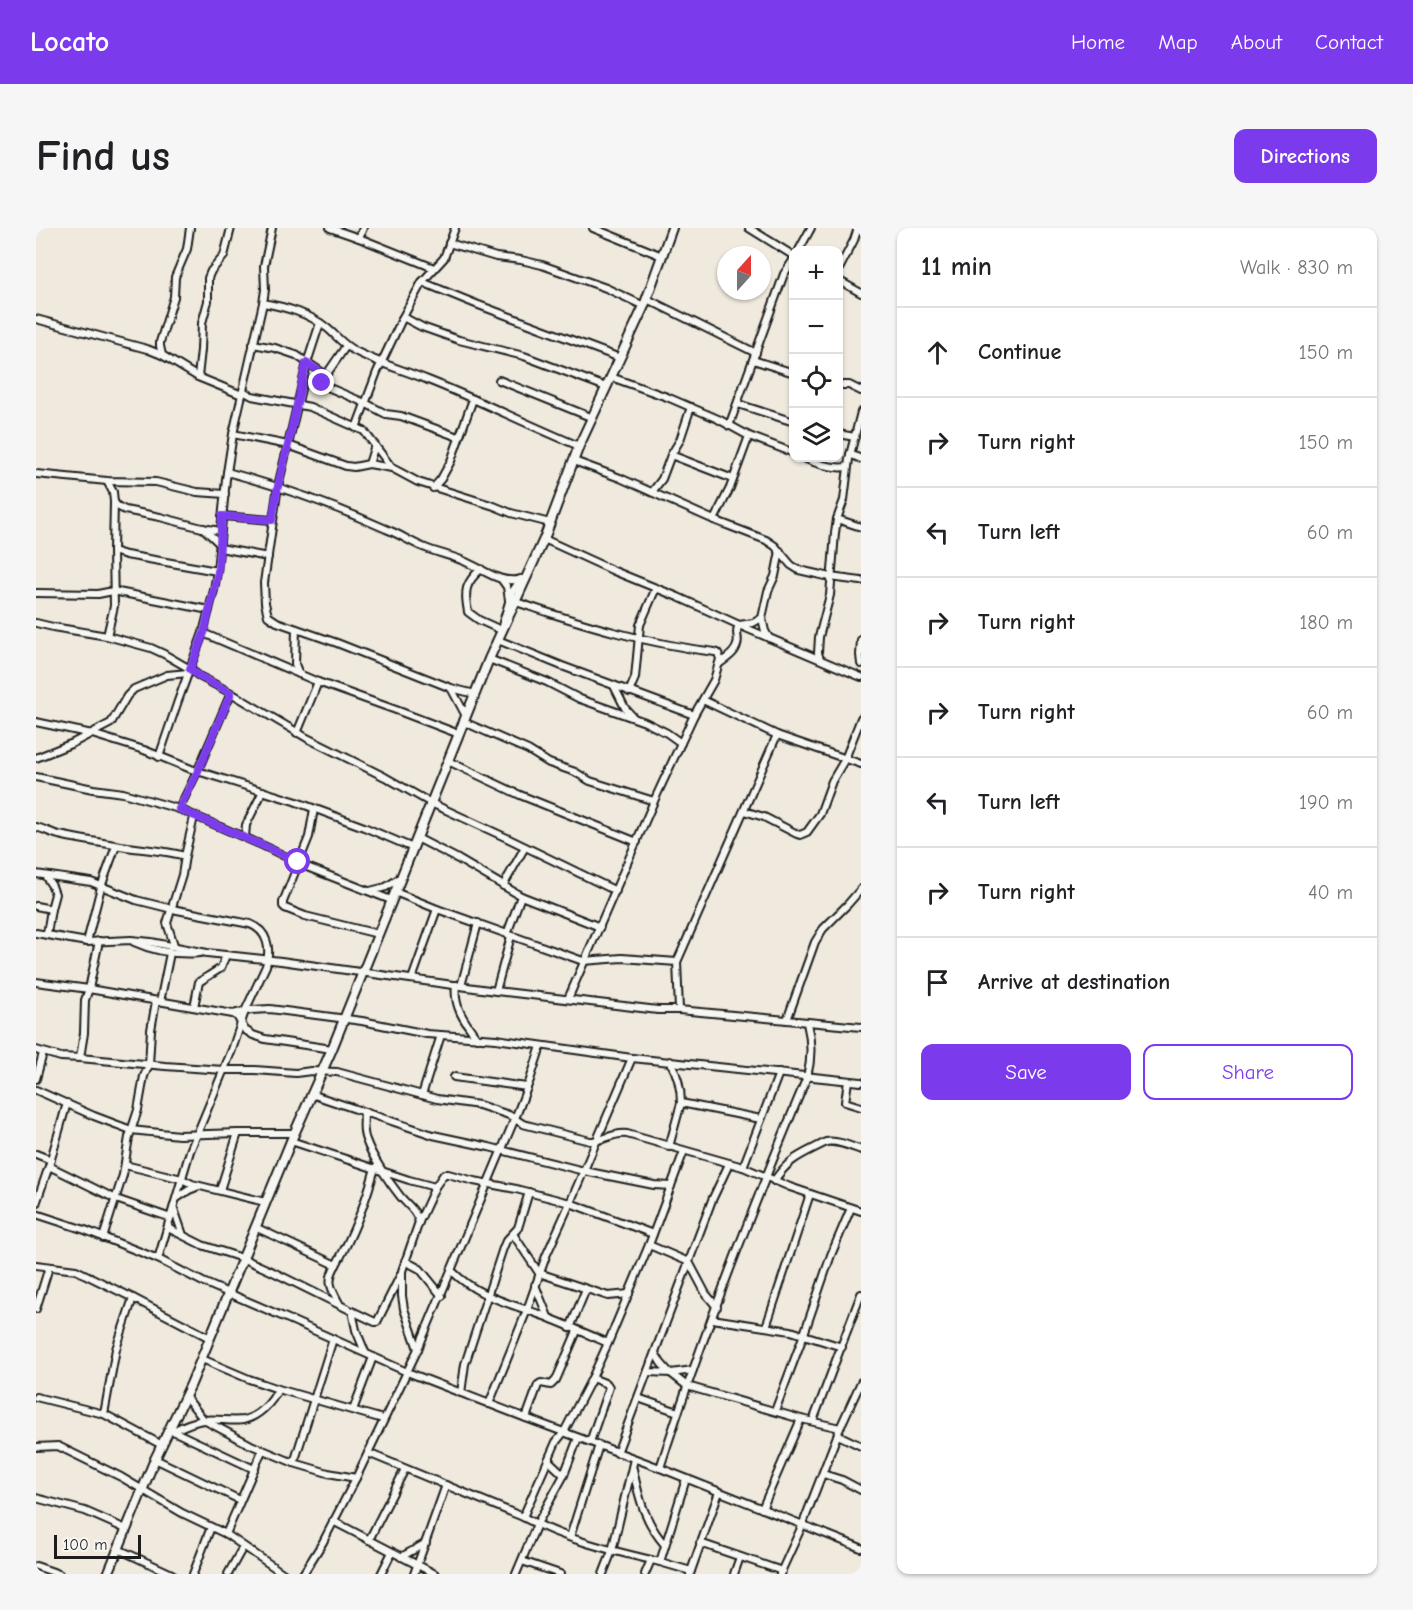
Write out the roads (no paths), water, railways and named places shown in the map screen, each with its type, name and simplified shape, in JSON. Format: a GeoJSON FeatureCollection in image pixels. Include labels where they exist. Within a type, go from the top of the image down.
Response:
{"type":"FeatureCollection","features":[{"type":"Feature","properties":{"kind":"street"},"geometry":{"type":"LineString","coordinates":[[162,355],[160,342],[174,297],[175,277],[187,249],[190,228]]}},
{"type":"Feature","properties":{"kind":"street"},"geometry":{"type":"LineString","coordinates":[[198,377],[202,323],[208,301],[208,278],[224,255],[231,228]]}},
{"type":"Feature","properties":{"kind":"street"},"geometry":{"type":"LineString","coordinates":[[159,757],[204,633],[218,572],[227,472],[233,434],[263,303],[264,266],[272,228]]}},
{"type":"Feature","properties":{"kind":"street"},"geometry":{"type":"LineString","coordinates":[[330,228],[434,268]]}},
{"type":"Feature","properties":{"kind":"street"},"geometry":{"type":"LineString","coordinates":[[359,238],[363,228]]}},
{"type":"Feature","properties":{"kind":"street"},"geometry":{"type":"LineString","coordinates":[[356,428],[381,363],[403,317],[422,282],[447,253],[454,228]]}},
{"type":"Feature","properties":{"kind":"street"},"geometry":{"type":"LineString","coordinates":[[593,228],[662,256]]}},
{"type":"Feature","properties":{"kind":"street"},"geometry":{"type":"LineString","coordinates":[[108,1574],[155,1459],[171,1430],[210,1338],[292,1137],[332,1049],[489,659],[513,602],[531,570],[579,446],[645,302],[672,228]]}},
{"type":"Feature","properties":{"kind":"street"},"geometry":{"type":"LineString","coordinates":[[748,228],[789,254]]}},
{"type":"Feature","properties":{"kind":"street"},"geometry":{"type":"LineString","coordinates":[[761,236],[764,228]]}},
{"type":"Feature","properties":{"kind":"street"},"geometry":{"type":"LineString","coordinates":[[801,246],[811,228]]}},
{"type":"Feature","properties":{"kind":"street"},"geometry":{"type":"LineString","coordinates":[[843,260],[858,228]]}},
{"type":"Feature","properties":{"kind":"street"},"geometry":{"type":"LineString","coordinates":[[449,243],[496,257],[521,260],[542,266],[645,302],[789,371]]}},
{"type":"Feature","properties":{"kind":"street"},"geometry":{"type":"LineString","coordinates":[[729,426],[789,266]]}},
{"type":"Feature","properties":{"kind":"street"},"geometry":{"type":"LineString","coordinates":[[422,282],[620,358]]}},
{"type":"Feature","properties":{"kind":"street"},"geometry":{"type":"LineString","coordinates":[[843,283],[861,293]]}},
{"type":"Feature","properties":{"kind":"street"},"geometry":{"type":"LineString","coordinates":[[263,303],[298,312],[320,323],[346,346],[381,363],[428,380],[579,446]]}},
{"type":"Feature","properties":{"kind":"street"},"geometry":{"type":"LineString","coordinates":[[403,317],[422,327],[459,340],[524,356],[606,387]]}},
{"type":"Feature","properties":{"kind":"street"},"geometry":{"type":"LineString","coordinates":[[36,319],[162,355],[198,377],[252,396],[310,407],[367,434],[393,468]]}},
{"type":"Feature","properties":{"kind":"street"},"geometry":{"type":"LineString","coordinates":[[320,323],[306,363],[278,486],[264,592],[268,616],[277,622],[451,688],[475,694]]}},
{"type":"Feature","properties":{"kind":"street"},"geometry":{"type":"LineString","coordinates":[[253,344],[296,355],[326,375]]}},
{"type":"Feature","properties":{"kind":"street"},"geometry":{"type":"LineString","coordinates":[[346,346],[326,375],[322,383],[325,386],[386,414],[458,437]]}},
{"type":"Feature","properties":{"kind":"street"},"geometry":{"type":"LineString","coordinates":[[611,377],[691,407],[749,436],[789,451]]}},
{"type":"Feature","properties":{"kind":"street"},"geometry":{"type":"LineString","coordinates":[[499,380],[593,418]]}},
{"type":"Feature","properties":{"kind":"street"},"geometry":{"type":"LineString","coordinates":[[843,385],[849,385],[861,391]]}},
{"type":"Feature","properties":{"kind":"street"},"geometry":{"type":"LineString","coordinates":[[433,488],[451,461],[472,399]]}},
{"type":"Feature","properties":{"kind":"street"},"geometry":{"type":"LineString","coordinates":[[738,404],[789,420]]}},
{"type":"Feature","properties":{"kind":"street"},"geometry":{"type":"LineString","coordinates":[[652,492],[662,479],[671,455],[680,440],[691,407]]}},
{"type":"Feature","properties":{"kind":"street"},"geometry":{"type":"LineString","coordinates":[[817,656],[820,630],[830,595],[837,519],[844,500],[847,467],[861,412]]}},
{"type":"Feature","properties":{"kind":"street"},"geometry":{"type":"LineString","coordinates":[[233,434],[288,445],[346,466],[369,464],[393,468],[433,488],[550,523]]}},
{"type":"Feature","properties":{"kind":"street"},"geometry":{"type":"LineString","coordinates":[[843,435],[855,437]]}},
{"type":"Feature","properties":{"kind":"street"},"geometry":{"type":"LineString","coordinates":[[714,520],[749,436]]}},
{"type":"Feature","properties":{"kind":"street"},"geometry":{"type":"LineString","coordinates":[[369,464],[375,446]]}},
{"type":"Feature","properties":{"kind":"street"},"geometry":{"type":"LineString","coordinates":[[850,454],[861,459]]}},
{"type":"Feature","properties":{"kind":"street"},"geometry":{"type":"LineString","coordinates":[[671,455],[733,479]]}},
{"type":"Feature","properties":{"kind":"street"},"geometry":{"type":"LineString","coordinates":[[574,461],[766,540],[799,570],[861,581]]}},
{"type":"Feature","properties":{"kind":"street"},"geometry":{"type":"LineString","coordinates":[[815,462],[831,467],[847,467]]}},
{"type":"Feature","properties":{"kind":"street"},"geometry":{"type":"LineString","coordinates":[[831,467],[847,478]]}},
{"type":"Feature","properties":{"kind":"street"},"geometry":{"type":"LineString","coordinates":[[227,472],[278,486],[353,515],[424,547],[481,568],[501,579],[514,581],[521,579]]}},
{"type":"Feature","properties":{"kind":"street"},"geometry":{"type":"LineString","coordinates":[[36,474],[107,481],[156,482],[198,492],[225,494]]}},
{"type":"Feature","properties":{"kind":"street"},"geometry":{"type":"LineString","coordinates":[[441,479],[443,491]]}},
{"type":"Feature","properties":{"kind":"street"},"geometry":{"type":"LineString","coordinates":[[107,481],[113,492],[114,502],[113,612],[107,636]]}},
{"type":"Feature","properties":{"kind":"street"},"geometry":{"type":"LineString","coordinates":[[114,502],[125,510],[221,531]]}},
{"type":"Feature","properties":{"kind":"street"},"geometry":{"type":"LineString","coordinates":[[222,516],[272,520]]}},
{"type":"Feature","properties":{"kind":"street"},"geometry":{"type":"LineString","coordinates":[[837,519],[861,526]]}},
{"type":"Feature","properties":{"kind":"street"},"geometry":{"type":"LineString","coordinates":[[202,528],[220,546],[268,557]]}},
{"type":"Feature","properties":{"kind":"street"},"geometry":{"type":"LineString","coordinates":[[544,539],[861,677]]}},
{"type":"Feature","properties":{"kind":"street"},"geometry":{"type":"LineString","coordinates":[[113,550],[126,555],[218,572]]}},
{"type":"Feature","properties":{"kind":"street"},"geometry":{"type":"LineString","coordinates":[[769,638],[762,618],[780,551]]}},
{"type":"Feature","properties":{"kind":"street"},"geometry":{"type":"LineString","coordinates":[[113,562],[126,555]]}},
{"type":"Feature","properties":{"kind":"street"},"geometry":{"type":"LineString","coordinates":[[481,568],[466,586],[468,612],[500,636],[614,686],[694,715]]}},
{"type":"Feature","properties":{"kind":"street"},"geometry":{"type":"LineString","coordinates":[[513,602],[512,592],[531,570]]}},
{"type":"Feature","properties":{"kind":"street"},"geometry":{"type":"LineString","coordinates":[[501,579],[513,602]]}},
{"type":"Feature","properties":{"kind":"street"},"geometry":{"type":"LineString","coordinates":[[630,692],[635,678],[640,625],[656,588]]}},
{"type":"Feature","properties":{"kind":"street"},"geometry":{"type":"LineString","coordinates":[[37,595],[98,594],[113,591],[208,610]]}},
{"type":"Feature","properties":{"kind":"street"},"geometry":{"type":"LineString","coordinates":[[513,602],[638,639],[715,652],[719,656],[714,680],[694,715],[654,801],[568,999]]}},
{"type":"Feature","properties":{"kind":"street"},"geometry":{"type":"LineString","coordinates":[[718,665],[737,646],[736,630],[740,625],[753,623],[762,618]]}},
{"type":"Feature","properties":{"kind":"street"},"geometry":{"type":"LineString","coordinates":[[36,622],[52,627],[107,636],[151,648],[297,733],[400,784],[431,803],[616,891]]}},
{"type":"Feature","properties":{"kind":"street"},"geometry":{"type":"LineString","coordinates":[[296,628],[295,664],[299,674]]}},
{"type":"Feature","properties":{"kind":"street"},"geometry":{"type":"LineString","coordinates":[[204,633],[318,682],[459,734]]}},
{"type":"Feature","properties":{"kind":"street"},"geometry":{"type":"LineString","coordinates":[[861,640],[861,664]]}},
{"type":"Feature","properties":{"kind":"street"},"geometry":{"type":"LineString","coordinates":[[489,659],[598,706],[634,717],[658,728],[681,744]]}},
{"type":"Feature","properties":{"kind":"street"},"geometry":{"type":"LineString","coordinates":[[36,758],[92,734],[111,723],[126,696],[134,689],[167,675],[189,671]]}},
{"type":"Feature","properties":{"kind":"street"},"geometry":{"type":"LineString","coordinates":[[297,733],[318,682]]}},
{"type":"Feature","properties":{"kind":"street"},"geometry":{"type":"LineString","coordinates":[[614,686],[625,708],[634,717]]}},
{"type":"Feature","properties":{"kind":"street"},"geometry":{"type":"LineString","coordinates":[[451,688],[465,719],[549,763],[575,772],[590,781],[654,801]]}},
{"type":"Feature","properties":{"kind":"street"},"geometry":{"type":"LineString","coordinates":[[179,809],[231,693]]}},
{"type":"Feature","properties":{"kind":"street"},"geometry":{"type":"LineString","coordinates":[[702,700],[777,735],[861,764]]}},
{"type":"Feature","properties":{"kind":"street"},"geometry":{"type":"LineString","coordinates":[[744,811],[764,817],[800,835],[807,832],[820,814],[832,781],[846,759],[861,719]]}},
{"type":"Feature","properties":{"kind":"street"},"geometry":{"type":"LineString","coordinates":[[36,722],[92,734],[198,771],[263,790],[364,827],[412,848]]}},
{"type":"Feature","properties":{"kind":"street"},"geometry":{"type":"LineString","coordinates":[[679,1010],[677,962],[777,735]]}},
{"type":"Feature","properties":{"kind":"street"},"geometry":{"type":"LineString","coordinates":[[448,761],[512,791],[637,842]]}},
{"type":"Feature","properties":{"kind":"street"},"geometry":{"type":"LineString","coordinates":[[36,777],[123,793],[179,809],[324,874],[370,892],[393,896],[436,909],[583,961],[622,958],[677,962]]}},
{"type":"Feature","properties":{"kind":"street"},"geometry":{"type":"LineString","coordinates":[[245,837],[246,825],[263,790]]}},
{"type":"Feature","properties":{"kind":"street"},"geometry":{"type":"LineString","coordinates":[[314,809],[312,830],[283,906],[319,920],[378,934]]}},
{"type":"Feature","properties":{"kind":"street"},"geometry":{"type":"LineString","coordinates":[[174,945],[167,922],[182,875],[195,817]]}},
{"type":"Feature","properties":{"kind":"street"},"geometry":{"type":"LineString","coordinates":[[36,827],[60,835],[116,846],[154,849],[185,856]]}},
{"type":"Feature","properties":{"kind":"street"},"geometry":{"type":"LineString","coordinates":[[417,838],[521,896],[600,927]]}},
{"type":"Feature","properties":{"kind":"street"},"geometry":{"type":"LineString","coordinates":[[87,942],[101,886],[116,846]]}},
{"type":"Feature","properties":{"kind":"street"},"geometry":{"type":"LineString","coordinates":[[503,886],[525,847]]}},
{"type":"Feature","properties":{"kind":"street"},"geometry":{"type":"LineString","coordinates":[[36,874],[83,881],[172,909],[238,921],[256,927],[267,941],[268,960],[245,1011],[224,1070],[190,1151],[158,1259]]}},
{"type":"Feature","properties":{"kind":"street"},"geometry":{"type":"LineString","coordinates":[[46,877],[54,891],[47,934]]}},
{"type":"Feature","properties":{"kind":"street"},"geometry":{"type":"LineString","coordinates":[[370,892],[386,887],[400,878]]}},
{"type":"Feature","properties":{"kind":"street"},"geometry":{"type":"LineString","coordinates":[[787,1020],[814,942],[834,916],[861,889]]}},
{"type":"Feature","properties":{"kind":"street"},"geometry":{"type":"LineString","coordinates":[[496,991],[521,896]]}},
{"type":"Feature","properties":{"kind":"street"},"geometry":{"type":"LineString","coordinates":[[36,906],[51,909]]}},
{"type":"Feature","properties":{"kind":"street"},"geometry":{"type":"LineString","coordinates":[[412,979],[436,909]]}},
{"type":"Feature","properties":{"kind":"street"},"geometry":{"type":"LineString","coordinates":[[477,1038],[463,1020],[454,997],[478,923]]}},
{"type":"Feature","properties":{"kind":"street"},"geometry":{"type":"LineString","coordinates":[[36,933],[87,942],[131,940],[151,942],[207,953],[658,1010],[861,1027]]}},
{"type":"Feature","properties":{"kind":"street"},"geometry":{"type":"LineString","coordinates":[[131,940],[145,947],[170,953],[207,953]]}},
{"type":"Feature","properties":{"kind":"street"},"geometry":{"type":"LineString","coordinates":[[80,1058],[84,1033],[85,1000],[99,941]]}},
{"type":"Feature","properties":{"kind":"street"},"geometry":{"type":"LineString","coordinates":[[103,1238],[116,1200],[144,1076],[149,1065],[151,1030],[170,953]]}},
{"type":"Feature","properties":{"kind":"street"},"geometry":{"type":"LineString","coordinates":[[194,1007],[200,982],[221,968],[226,955]]}},
{"type":"Feature","properties":{"kind":"street"},"geometry":{"type":"LineString","coordinates":[[36,982],[233,1014],[249,1033],[265,1039],[332,1049]]}},
{"type":"Feature","properties":{"kind":"street"},"geometry":{"type":"LineString","coordinates":[[233,1014],[270,1009],[344,1019],[407,1031],[496,1039],[632,1058],[861,1082]]}},
{"type":"Feature","properties":{"kind":"street"},"geometry":{"type":"LineString","coordinates":[[660,1468],[687,1386],[765,1178],[807,1077],[812,1051],[807,1023]]}},
{"type":"Feature","properties":{"kind":"street"},"geometry":{"type":"LineString","coordinates":[[422,1095],[441,1035]]}},
{"type":"Feature","properties":{"kind":"street"},"geometry":{"type":"LineString","coordinates":[[303,1574],[356,1478],[418,1350],[516,1118],[541,1046]]}},
{"type":"Feature","properties":{"kind":"street"},"geometry":{"type":"LineString","coordinates":[[36,1050],[61,1058],[149,1065],[296,1073],[337,1072],[450,1102],[479,1105],[516,1118],[523,1124],[596,1141],[619,1133],[627,1134],[743,1167],[765,1178],[861,1211]]}},
{"type":"Feature","properties":{"kind":"street"},"geometry":{"type":"LineString","coordinates":[[36,1079],[43,1053]]}},
{"type":"Feature","properties":{"kind":"street"},"geometry":{"type":"LineString","coordinates":[[489,1404],[556,1230],[570,1203],[632,1058]]}},
{"type":"Feature","properties":{"kind":"street"},"geometry":{"type":"LineString","coordinates":[[669,1147],[681,1103],[680,1084],[670,1061]]}},
{"type":"Feature","properties":{"kind":"street"},"geometry":{"type":"LineString","coordinates":[[743,1167],[779,1073]]}},
{"type":"Feature","properties":{"kind":"street"},"geometry":{"type":"LineString","coordinates":[[454,1077],[527,1087]]}},
{"type":"Feature","properties":{"kind":"street"},"geometry":{"type":"LineString","coordinates":[[848,1081],[845,1101],[861,1107]]}},
{"type":"Feature","properties":{"kind":"street"},"geometry":{"type":"LineString","coordinates":[[36,1090],[131,1130],[166,1134],[238,1132],[292,1137],[375,1168],[435,1186]]}},
{"type":"Feature","properties":{"kind":"street"},"geometry":{"type":"LineString","coordinates":[[311,1094],[433,1135],[584,1171],[654,1185],[671,1186]]}},
{"type":"Feature","properties":{"kind":"street"},"geometry":{"type":"LineString","coordinates":[[36,1204],[67,1103]]}},
{"type":"Feature","properties":{"kind":"street"},"geometry":{"type":"LineString","coordinates":[[681,1103],[761,1119]]}},
{"type":"Feature","properties":{"kind":"street"},"geometry":{"type":"LineString","coordinates":[[364,1112],[363,1129],[366,1140],[398,1194],[416,1213],[419,1222]]}},
{"type":"Feature","properties":{"kind":"street"},"geometry":{"type":"LineString","coordinates":[[220,1190],[238,1132]]}},
{"type":"Feature","properties":{"kind":"street"},"geometry":{"type":"LineString","coordinates":[[774,1180],[791,1160],[826,1142],[836,1142],[861,1150]]}},
{"type":"Feature","properties":{"kind":"street"},"geometry":{"type":"LineString","coordinates":[[523,1517],[556,1442],[564,1432],[608,1343],[649,1245],[684,1151]]}},
{"type":"Feature","properties":{"kind":"street"},"geometry":{"type":"LineString","coordinates":[[36,1154],[116,1200],[171,1218]]}},
{"type":"Feature","properties":{"kind":"street"},"geometry":{"type":"LineString","coordinates":[[617,1453],[712,1200],[729,1164]]}},
{"type":"Feature","properties":{"kind":"street"},"geometry":{"type":"LineString","coordinates":[[125,1165],[265,1202]]}},
{"type":"Feature","properties":{"kind":"street"},"geometry":{"type":"LineString","coordinates":[[339,1304],[330,1279],[366,1199],[375,1168]]}},
{"type":"Feature","properties":{"kind":"street"},"geometry":{"type":"LineString","coordinates":[[168,1228],[202,1245],[242,1258],[375,1322],[402,1271],[419,1222],[435,1186],[446,1174],[570,1203],[653,1234]]}},
{"type":"Feature","properties":{"kind":"street"},"geometry":{"type":"LineString","coordinates":[[419,1182],[426,1189],[430,1198]]}},
{"type":"Feature","properties":{"kind":"street"},"geometry":{"type":"LineString","coordinates":[[177,1199],[189,1190],[200,1186]]}},
{"type":"Feature","properties":{"kind":"street"},"geometry":{"type":"LineString","coordinates":[[461,1393],[465,1364],[487,1297],[506,1241],[520,1223],[529,1192]]}},
{"type":"Feature","properties":{"kind":"street"},"geometry":{"type":"LineString","coordinates":[[766,1327],[810,1194]]}},
{"type":"Feature","properties":{"kind":"street"},"geometry":{"type":"LineString","coordinates":[[775,1410],[831,1256],[851,1208]]}},
{"type":"Feature","properties":{"kind":"street"},"geometry":{"type":"LineString","coordinates":[[174,1209],[183,1235]]}},
{"type":"Feature","properties":{"kind":"street"},"geometry":{"type":"LineString","coordinates":[[36,1214],[158,1259],[203,1282],[407,1372],[660,1468],[861,1548]]}},
{"type":"Feature","properties":{"kind":"street"},"geometry":{"type":"LineString","coordinates":[[255,1227],[336,1265]]}},
{"type":"Feature","properties":{"kind":"street"},"geometry":{"type":"LineString","coordinates":[[513,1234],[539,1273],[608,1296],[628,1294]]}},
{"type":"Feature","properties":{"kind":"street"},"geometry":{"type":"LineString","coordinates":[[649,1245],[689,1262],[706,1294],[717,1306]]}},
{"type":"Feature","properties":{"kind":"street"},"geometry":{"type":"LineString","coordinates":[[405,1261],[420,1269],[442,1296]]}},
{"type":"Feature","properties":{"kind":"street"},"geometry":{"type":"LineString","coordinates":[[36,1265],[76,1270],[210,1338]]}},
{"type":"Feature","properties":{"kind":"street"},"geometry":{"type":"LineString","coordinates":[[36,1309],[49,1267]]}},
{"type":"Feature","properties":{"kind":"street"},"geometry":{"type":"LineString","coordinates":[[402,1271],[404,1310],[418,1350]]}},
{"type":"Feature","properties":{"kind":"street"},"geometry":{"type":"LineString","coordinates":[[452,1272],[465,1284],[487,1297],[548,1317],[608,1343]]}},
{"type":"Feature","properties":{"kind":"street"},"geometry":{"type":"LineString","coordinates":[[535,1284],[548,1317]]}},
{"type":"Feature","properties":{"kind":"street"},"geometry":{"type":"LineString","coordinates":[[570,1328],[586,1289]]}},
{"type":"Feature","properties":{"kind":"street"},"geometry":{"type":"LineString","coordinates":[[813,1421],[861,1294]]}},
{"type":"Feature","properties":{"kind":"street"},"geometry":{"type":"LineString","coordinates":[[104,1414],[116,1349],[134,1298]]}},
{"type":"Feature","properties":{"kind":"street"},"geometry":{"type":"LineString","coordinates":[[352,1311],[365,1353]]}},
{"type":"Feature","properties":{"kind":"street"},"geometry":{"type":"LineString","coordinates":[[712,1319],[804,1334],[842,1347]]}},
{"type":"Feature","properties":{"kind":"street"},"geometry":{"type":"LineString","coordinates":[[526,1418],[538,1385],[542,1383],[551,1385],[556,1380],[577,1330]]}},
{"type":"Feature","properties":{"kind":"street"},"geometry":{"type":"LineString","coordinates":[[294,1463],[333,1339]]}},
{"type":"Feature","properties":{"kind":"street"},"geometry":{"type":"LineString","coordinates":[[655,1353],[661,1363],[687,1386],[813,1421],[839,1432],[861,1446]]}},
{"type":"Feature","properties":{"kind":"street"},"geometry":{"type":"LineString","coordinates":[[353,1410],[373,1357]]}},
{"type":"Feature","properties":{"kind":"street"},"geometry":{"type":"LineString","coordinates":[[201,1359],[278,1389],[383,1419]]}},
{"type":"Feature","properties":{"kind":"street"},"geometry":{"type":"LineString","coordinates":[[648,1372],[671,1373],[693,1370]]}},
{"type":"Feature","properties":{"kind":"street"},"geometry":{"type":"LineString","coordinates":[[590,1442],[609,1387],[592,1378]]}},
{"type":"Feature","properties":{"kind":"street"},"geometry":{"type":"LineString","coordinates":[[700,1543],[781,1572],[839,1432],[858,1399],[861,1382]]}},
{"type":"Feature","properties":{"kind":"street"},"geometry":{"type":"LineString","coordinates":[[171,1430],[204,1419],[245,1419],[269,1404],[278,1389]]}},
{"type":"Feature","properties":{"kind":"street"},"geometry":{"type":"LineString","coordinates":[[185,1396],[204,1419],[262,1451],[328,1473],[356,1478]]}},
{"type":"Feature","properties":{"kind":"street"},"geometry":{"type":"LineString","coordinates":[[36,1397],[104,1414],[162,1445]]}},
{"type":"Feature","properties":{"kind":"street"},"geometry":{"type":"LineString","coordinates":[[638,1398],[678,1412]]}},
{"type":"Feature","properties":{"kind":"street"},"geometry":{"type":"LineString","coordinates":[[762,1509],[801,1419]]}},
{"type":"Feature","properties":{"kind":"street"},"geometry":{"type":"LineString","coordinates":[[171,1430],[254,1469]]}},
{"type":"Feature","properties":{"kind":"street"},"geometry":{"type":"LineString","coordinates":[[516,1574],[537,1524],[564,1475],[578,1438]]}},
{"type":"Feature","properties":{"kind":"street"},"geometry":{"type":"LineString","coordinates":[[570,1537],[599,1445]]}},
{"type":"Feature","properties":{"kind":"street"},"geometry":{"type":"LineString","coordinates":[[36,1447],[58,1446],[66,1449],[226,1534],[284,1574]]}},
{"type":"Feature","properties":{"kind":"street"},"geometry":{"type":"LineString","coordinates":[[226,1534],[262,1451]]}},
{"type":"Feature","properties":{"kind":"street"},"geometry":{"type":"LineString","coordinates":[[368,1453],[596,1547],[691,1572],[718,1492]]}},
{"type":"Feature","properties":{"kind":"street"},"geometry":{"type":"LineString","coordinates":[[155,1459],[240,1500]]}},
{"type":"Feature","properties":{"kind":"street"},"geometry":{"type":"LineString","coordinates":[[603,1574],[612,1551],[634,1459]]}},
{"type":"Feature","properties":{"kind":"street"},"geometry":{"type":"LineString","coordinates":[[548,1460],[564,1475]]}},
{"type":"Feature","properties":{"kind":"street"},"geometry":{"type":"LineString","coordinates":[[632,1466],[644,1513],[654,1533],[665,1545]]}},
{"type":"Feature","properties":{"kind":"street"},"geometry":{"type":"LineString","coordinates":[[369,1540],[405,1469]]}},
{"type":"Feature","properties":{"kind":"street"},"geometry":{"type":"LineString","coordinates":[[823,1474],[842,1480],[861,1490]]}},
{"type":"Feature","properties":{"kind":"street"},"geometry":{"type":"LineString","coordinates":[[660,1562],[686,1479]]}},
{"type":"Feature","properties":{"kind":"street"},"geometry":{"type":"LineString","coordinates":[[414,1574],[446,1485]]}},
{"type":"Feature","properties":{"kind":"street"},"geometry":{"type":"LineString","coordinates":[[36,1498],[85,1511],[126,1529]]}},
{"type":"Feature","properties":{"kind":"street"},"geometry":{"type":"LineString","coordinates":[[333,1521],[435,1574]]}},
{"type":"Feature","properties":{"kind":"street"},"geometry":{"type":"LineString","coordinates":[[193,1574],[211,1527]]}},
{"type":"Feature","properties":{"kind":"street"},"geometry":{"type":"LineString","coordinates":[[401,1557],[426,1542]]}},
{"type":"Feature","properties":{"kind":"street"},"geometry":{"type":"LineString","coordinates":[[228,1574],[243,1547]]}},
{"type":"Feature","properties":{"kind":"street"},"geometry":{"type":"LineString","coordinates":[[118,1549],[172,1574]]}},
{"type":"Feature","properties":{"kind":"street"},"geometry":{"type":"LineString","coordinates":[[381,1574],[392,1552]]}},
{"type":"Feature","properties":{"kind":"street"},"geometry":{"type":"LineString","coordinates":[[734,1574],[740,1557]]}},
{"type":"Feature","properties":{"kind":"street"},"geometry":{"type":"LineString","coordinates":[[645,1574],[651,1560]]}},
{"type":"Feature","properties":{"kind":"street"},"geometry":{"type":"LineString","coordinates":[[522,1561],[560,1574]]}},
{"type":"Feature","properties":{"kind":"street"},"geometry":{"type":"LineString","coordinates":[[36,1566],[59,1574]]}}]}
